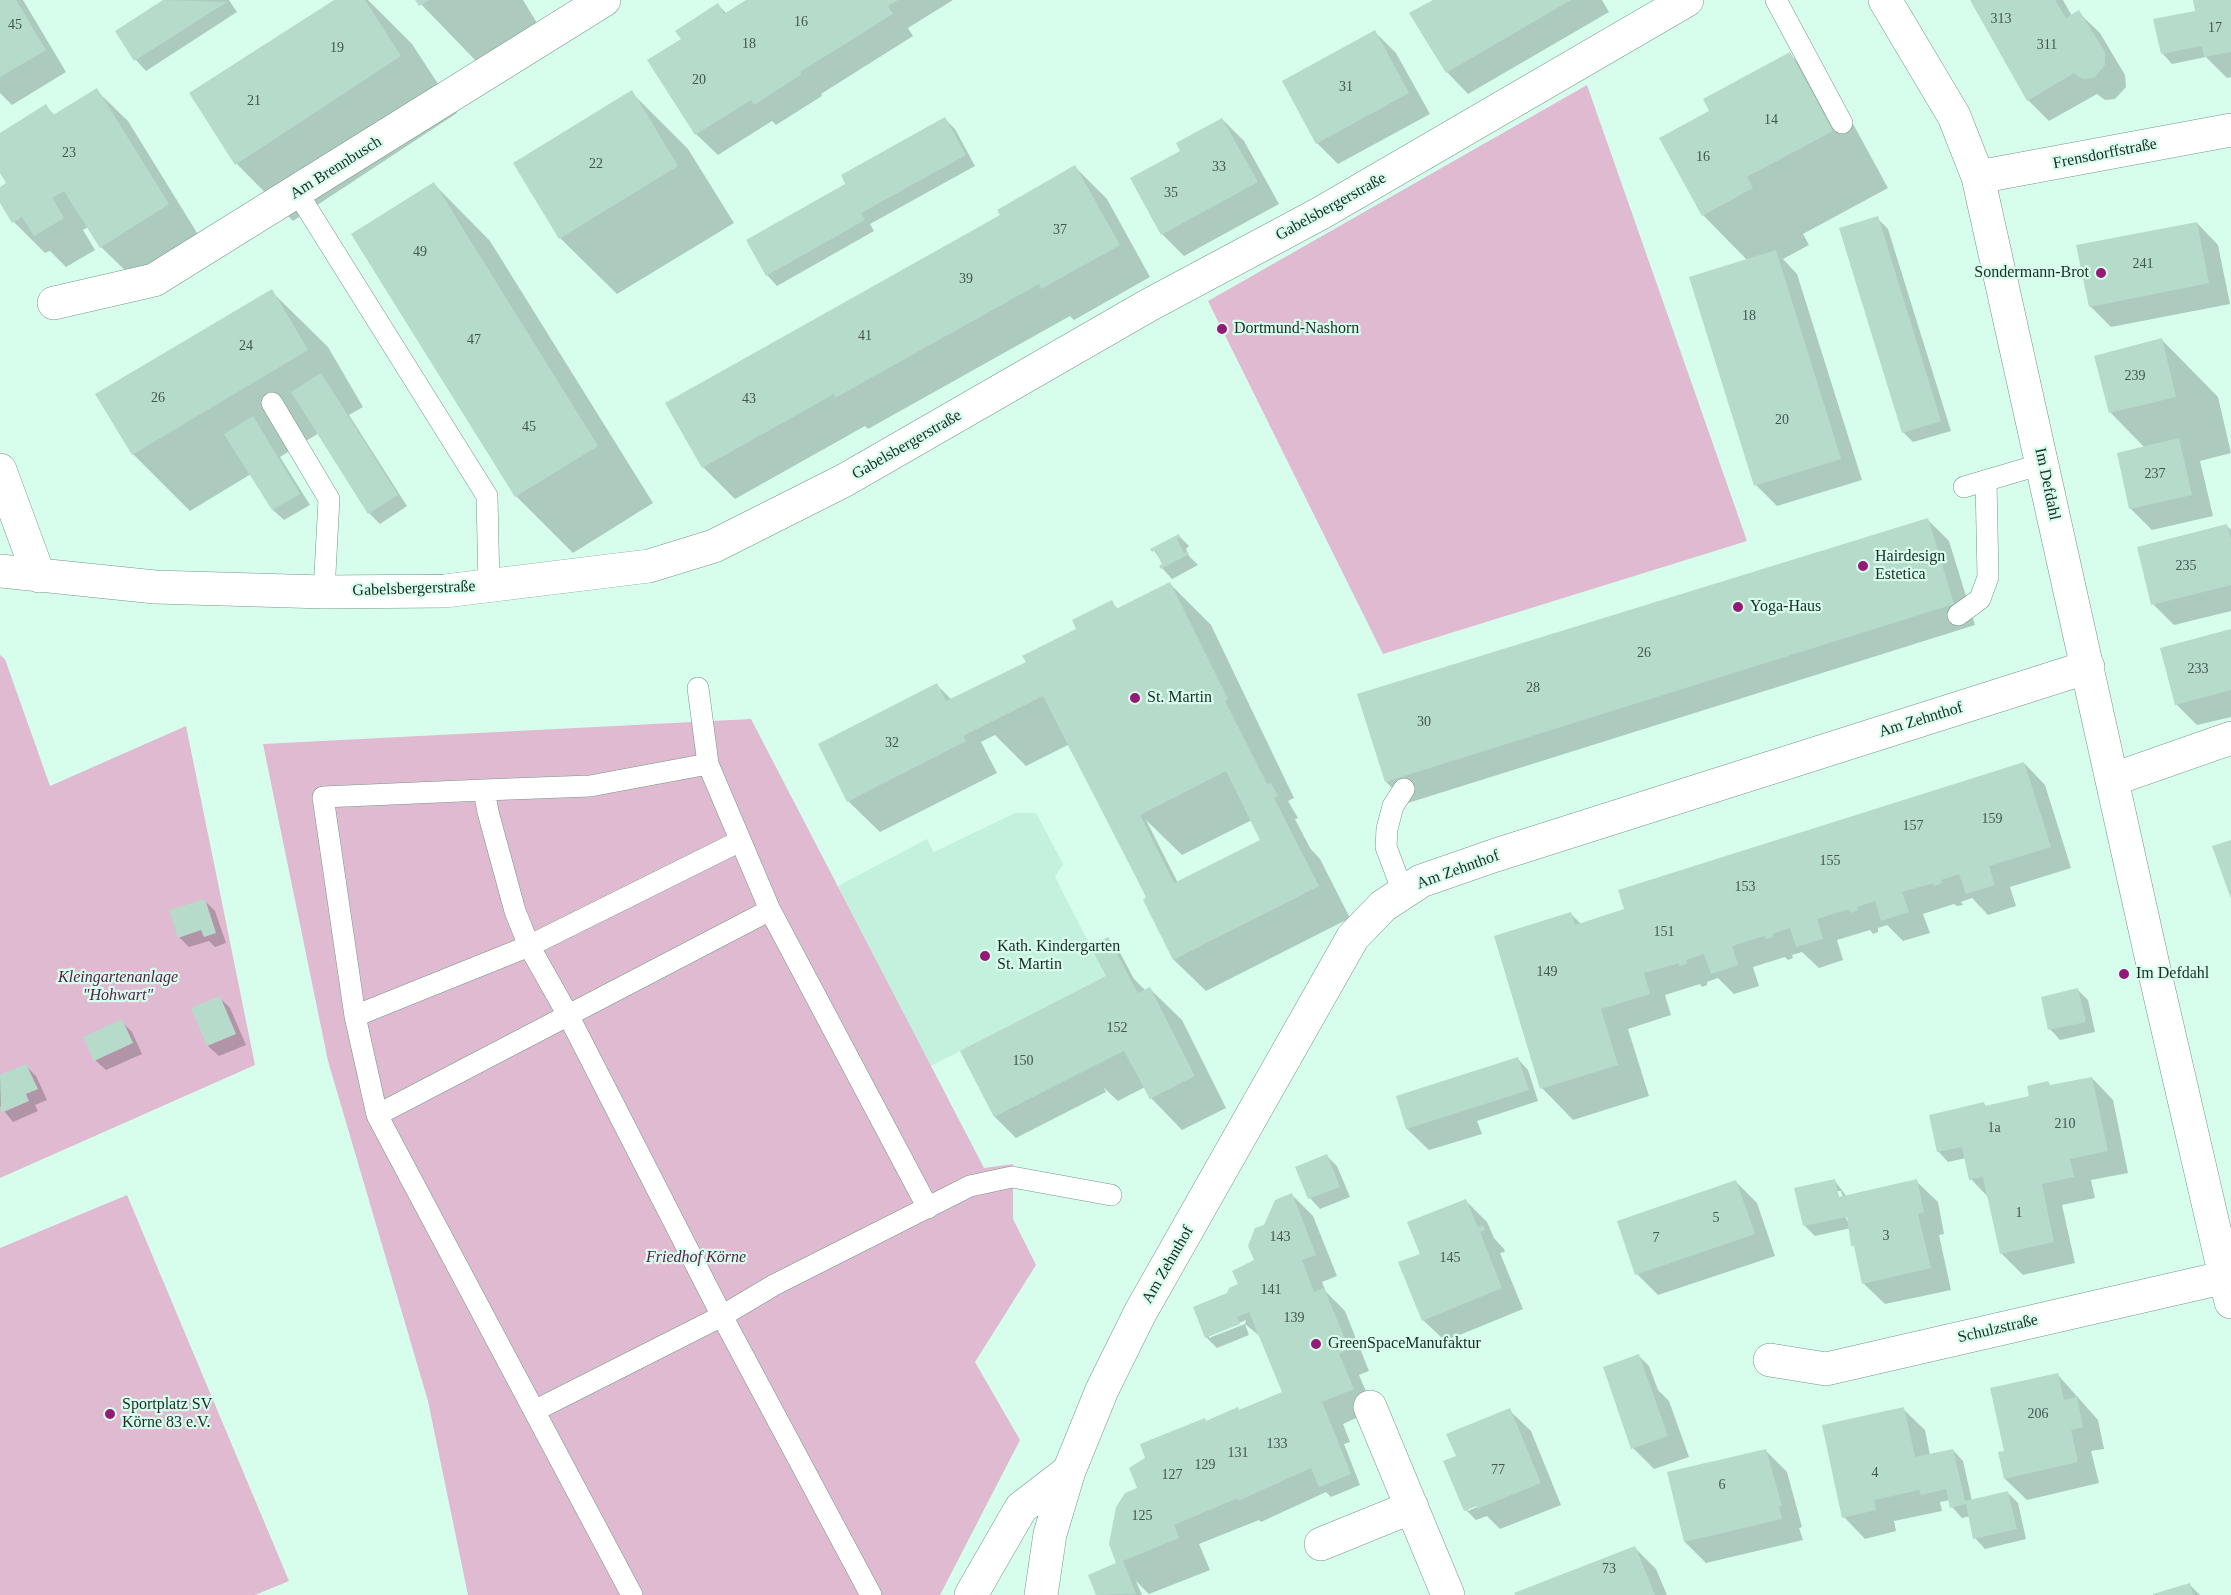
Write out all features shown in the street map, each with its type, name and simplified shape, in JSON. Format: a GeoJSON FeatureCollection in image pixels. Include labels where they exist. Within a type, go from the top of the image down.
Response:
{"type":"FeatureCollection","features":[{"type":"Feature","properties":{"kind":"street","name":"Am Brennbusch"},"geometry":{"type":"LineString","coordinates":[[54,303],[153,280],[604,0]]}},
{"type":"Feature","properties":{"kind":"street","name":"Gabelsbergerstraße"},"geometry":{"type":"LineString","coordinates":[[0,571],[155,587],[324,592],[446,591],[649,566],[714,546],[845,480],[1149,305],[1322,213],[1687,0]]}},
{"type":"Feature","properties":{"kind":"street","name":"Im Defdahl"},"geometry":{"type":"LineString","coordinates":[[1885,0],[1954,116],[1978,177],[2114,779],[2153,965],[2228,1289]]}},
{"type":"Feature","properties":{"kind":"street","name":"Frensdorffstraße"},"geometry":{"type":"LineString","coordinates":[[1978,177],[2231,130]]}},
{"type":"Feature","properties":{"kind":"street"},"geometry":{"type":"LineString","coordinates":[[0,470],[39,576]]}},
{"type":"Feature","properties":{"kind":"street","name":"Am Zehnthof"},"geometry":{"type":"LineString","coordinates":[[1041,1595],[1050,1534],[1069,1471],[1102,1390],[1140,1313],[1330,975],[1353,937],[1383,906],[1430,878],[1496,855],[2088,667]]}},
{"type":"Feature","properties":{"kind":"street"},"geometry":{"type":"LineString","coordinates":[[2114,779],[2231,738]]}},
{"type":"Feature","properties":{"kind":"street","name":"Schulzstraße"},"geometry":{"type":"LineString","coordinates":[[1770,1360],[1826,1368],[2228,1289]]}},
{"type":"Feature","properties":{"kind":"street"},"geometry":{"type":"LineString","coordinates":[[1370,1407],[1448,1595]]}},
{"type":"Feature","properties":{"kind":"street"},"geometry":{"type":"LineString","coordinates":[[971,1595],[1021,1508],[1069,1471]]}},
{"type":"Feature","properties":{"kind":"street"},"geometry":{"type":"LineString","coordinates":[[1321,1544],[1412,1507]]}},
{"type":"Feature","properties":{"kind":"lane"},"geometry":{"type":"LineString","coordinates":[[1776,0],[1842,123]]}},
{"type":"Feature","properties":{"kind":"lane"},"geometry":{"type":"LineString","coordinates":[[297,192],[487,496],[489,586]]}},
{"type":"Feature","properties":{"kind":"lane"},"geometry":{"type":"LineString","coordinates":[[272,403],[329,499],[324,592]]}},
{"type":"Feature","properties":{"kind":"lane"},"geometry":{"type":"LineString","coordinates":[[1964,487],[2042,464]]}},
{"type":"Feature","properties":{"kind":"lane"},"geometry":{"type":"LineString","coordinates":[[1958,615],[1980,599],[1988,577],[1986,481]]}},
{"type":"Feature","properties":{"kind":"lane"},"geometry":{"type":"LineString","coordinates":[[698,688],[708,764],[770,910],[928,1208]]}},
{"type":"Feature","properties":{"kind":"lane"},"geometry":{"type":"LineString","coordinates":[[632,1595],[536,1410],[377,1115],[355,1016],[323,797],[590,786],[708,764]]}},
{"type":"Feature","properties":{"kind":"lane"},"geometry":{"type":"LineString","coordinates":[[1403,892],[1386,847],[1387,829],[1393,806],[1404,789]]}},
{"type":"Feature","properties":{"kind":"lane"},"geometry":{"type":"LineString","coordinates":[[484,790],[514,912],[529,946],[568,1015],[722,1316],[872,1595]]}},
{"type":"Feature","properties":{"kind":"lane"},"geometry":{"type":"LineString","coordinates":[[355,1016],[529,946],[740,841]]}},
{"type":"Feature","properties":{"kind":"lane"},"geometry":{"type":"LineString","coordinates":[[377,1115],[770,910]]}},
{"type":"Feature","properties":{"kind":"lane"},"geometry":{"type":"LineString","coordinates":[[536,1410],[722,1316],[774,1285],[970,1186],[1012,1177],[1111,1195]]}},
{"type":"Feature","properties":{"kind":"shaded area","name":"Kath. Kindergarten St. Martin"},"geometry":{"type":"Polygon","coordinates":[[[1015,813],[1036,813],[1063,864],[1055,877],[1106,976],[1124,967],[1138,993],[1150,987],[1195,1076],[1150,1099],[1124,1051],[994,1117],[960,1051],[931,1066],[838,886],[927,839],[934,852],[1015,813]]]}},
{"type":"Feature","properties":{"kind":"green space"},"geometry":{"type":"Polygon","coordinates":[[[1587,85],[1747,541],[1383,654],[1208,301],[1587,85]]]}},
{"type":"Feature","properties":{"kind":"green space","name":"Kleingartenanlage \"Hohwart\""},"geometry":{"type":"Polygon","coordinates":[[[0,655],[5,659],[50,786],[186,726],[255,1065],[0,1178],[0,655]]]}},
{"type":"Feature","properties":{"kind":"green space","name":"Friedhof Körne"},"geometry":{"type":"Polygon","coordinates":[[[751,719],[984,1168],[1013,1164],[1013,1219],[1036,1265],[975,1362],[1020,1440],[940,1595],[468,1595],[428,1401],[328,1061],[263,744],[751,719]]]}},
{"type":"Feature","properties":{"kind":"green space","name":"Sportplatz SV Körne 83 e.V."},"geometry":{"type":"Polygon","coordinates":[[[127,1195],[289,1581],[255,1595],[0,1595],[0,1248],[127,1195]]]}},
{"type":"Feature","properties":{"kind":"building"},"geometry":{"type":"Polygon","coordinates":[[[0,0],[16,0],[46,50],[0,77],[0,0]]]}},
{"type":"Feature","properties":{"kind":"building"},"geometry":{"type":"Polygon","coordinates":[[[163,0],[227,2],[134,61],[115,31],[163,0]]]}},
{"type":"Feature","properties":{"kind":"building"},"geometry":{"type":"Polygon","coordinates":[[[334,0],[365,0],[401,56],[235,165],[189,93],[334,0]]]}},
{"type":"Feature","properties":{"kind":"building"},"geometry":{"type":"Polygon","coordinates":[[[415,0],[429,0],[419,6],[415,0]]]}},
{"type":"Feature","properties":{"kind":"building"},"geometry":{"type":"Polygon","coordinates":[[[746,0],[898,0],[888,6],[893,14],[800,72],[802,74],[754,105],[751,100],[695,135],[647,60],[681,39],[675,31],[718,3],[724,14],[746,0]]]}},
{"type":"Feature","properties":{"kind":"building"},"geometry":{"type":"Polygon","coordinates":[[[1433,0],[1571,0],[1446,73],[1409,13],[1433,0]]]}},
{"type":"Feature","properties":{"kind":"building"},"geometry":{"type":"Polygon","coordinates":[[[1970,0],[2055,0],[2066,18],[2079,10],[2105,52],[2105,65],[2094,78],[2083,79],[2074,73],[2027,101],[1970,0]]]}},
{"type":"Feature","properties":{"kind":"building"},"geometry":{"type":"Polygon","coordinates":[[[2193,0],[2231,0],[2231,52],[2204,57],[2202,46],[2161,54],[2153,19],[2195,11],[2193,0]]]}},
{"type":"Feature","properties":{"kind":"building"},"geometry":{"type":"Polygon","coordinates":[[[1375,30],[1409,93],[1316,144],[1282,81],[1375,30]]]}},
{"type":"Feature","properties":{"kind":"building"},"geometry":{"type":"Polygon","coordinates":[[[1790,52],[1833,131],[1747,177],[1753,188],[1702,216],[1659,138],[1709,111],[1703,99],[1790,52]]]}},
{"type":"Feature","properties":{"kind":"building"},"geometry":{"type":"Polygon","coordinates":[[[97,88],[169,204],[100,248],[64,191],[52,198],[64,218],[34,236],[22,217],[12,223],[0,203],[0,187],[6,183],[0,173],[0,133],[46,104],[53,115],[97,88]]]}},
{"type":"Feature","properties":{"kind":"building"},"geometry":{"type":"Polygon","coordinates":[[[632,90],[678,166],[559,239],[513,163],[632,90]]]}},
{"type":"Feature","properties":{"kind":"building"},"geometry":{"type":"Polygon","coordinates":[[[945,117],[966,155],[861,213],[865,220],[766,276],[746,240],[845,184],[841,175],[945,117]]]}},
{"type":"Feature","properties":{"kind":"building"},"geometry":{"type":"Polygon","coordinates":[[[1222,118],[1258,182],[1161,235],[1130,178],[1180,151],[1176,143],[1222,118]]]}},
{"type":"Feature","properties":{"kind":"building"},"geometry":{"type":"Polygon","coordinates":[[[1075,165],[1120,245],[1041,289],[1039,284],[835,398],[834,394],[702,468],[665,403],[1000,215],[997,210],[1075,165]]]}},
{"type":"Feature","properties":{"kind":"building"},"geometry":{"type":"Polygon","coordinates":[[[434,182],[598,446],[515,497],[351,234],[434,182]]]}},
{"type":"Feature","properties":{"kind":"building"},"geometry":{"type":"Polygon","coordinates":[[[1878,216],[1941,421],[1902,433],[1839,228],[1878,216]]]}},
{"type":"Feature","properties":{"kind":"building"},"geometry":{"type":"Polygon","coordinates":[[[2197,222],[2209,283],[2089,307],[2076,245],[2197,222]]]}},
{"type":"Feature","properties":{"kind":"building"},"geometry":{"type":"Polygon","coordinates":[[[1776,250],[1841,459],[1754,486],[1689,277],[1776,250]]]}},
{"type":"Feature","properties":{"kind":"building"},"geometry":{"type":"Polygon","coordinates":[[[272,289],[308,350],[132,455],[95,394],[272,289]]]}},
{"type":"Feature","properties":{"kind":"building"},"geometry":{"type":"Polygon","coordinates":[[[2162,338],[2176,397],[2109,413],[2094,356],[2162,338]]]}},
{"type":"Feature","properties":{"kind":"building"},"geometry":{"type":"Polygon","coordinates":[[[321,373],[398,495],[368,514],[291,392],[321,373]]]}},
{"type":"Feature","properties":{"kind":"building"},"geometry":{"type":"Polygon","coordinates":[[[253,416],[300,494],[272,510],[224,434],[253,416]]]}},
{"type":"Feature","properties":{"kind":"building"},"geometry":{"type":"Polygon","coordinates":[[[2179,438],[2192,495],[2129,509],[2117,453],[2179,438]]]}},
{"type":"Feature","properties":{"kind":"building"},"geometry":{"type":"Polygon","coordinates":[[[1928,518],[1954,604],[1385,782],[1357,694],[1928,518]]]}},
{"type":"Feature","properties":{"kind":"building"},"geometry":{"type":"Polygon","coordinates":[[[2227,524],[2231,539],[2231,585],[2151,605],[2137,547],[2227,524]]]}},
{"type":"Feature","properties":{"kind":"building"},"geometry":{"type":"Polygon","coordinates":[[[1179,534],[1180,537],[1177,539],[1184,553],[1187,551],[1189,554],[1161,569],[1159,566],[1162,564],[1155,550],[1152,552],[1150,549],[1179,534]]]}},
{"type":"Feature","properties":{"kind":"building"},"geometry":{"type":"Polygon","coordinates":[[[1170,582],[1228,699],[1225,701],[1267,784],[1271,783],[1278,796],[1274,798],[1319,886],[1173,960],[1143,900],[1146,897],[1043,696],[963,736],[966,741],[847,802],[818,744],[937,683],[946,701],[1026,662],[1022,656],[1076,629],[1072,620],[1112,600],[1116,609],[1170,582]],[[1226,771],[1140,815],[1174,883],[1260,840],[1226,771]]]}},
{"type":"Feature","properties":{"kind":"building"},"geometry":{"type":"Polygon","coordinates":[[[2231,629],[2231,690],[2175,705],[2160,648],[2231,629]]]}},
{"type":"Feature","properties":{"kind":"building"},"geometry":{"type":"Polygon","coordinates":[[[2024,762],[2051,847],[1989,866],[1995,885],[1966,894],[1959,874],[1941,880],[1942,883],[1934,886],[1934,883],[1902,892],[1909,912],[1881,921],[1875,901],[1857,907],[1858,910],[1851,913],[1849,909],[1817,919],[1823,939],[1796,947],[1790,928],[1772,934],[1773,937],[1766,939],[1764,936],[1732,946],[1738,965],[1711,974],[1704,954],[1686,960],[1687,964],[1679,966],[1679,963],[1644,973],[1650,994],[1601,1009],[1618,1065],[1540,1089],[1494,936],[1571,912],[1575,925],[1624,909],[1618,890],[2024,762]]]}},
{"type":"Feature","properties":{"kind":"building"},"geometry":{"type":"Polygon","coordinates":[[[2231,840],[2231,899],[2212,846],[2231,840]]]}},
{"type":"Feature","properties":{"kind":"building"},"geometry":{"type":"Polygon","coordinates":[[[205,899],[216,933],[204,937],[201,930],[178,938],[169,910],[205,899]]]}},
{"type":"Feature","properties":{"kind":"building"},"geometry":{"type":"Polygon","coordinates":[[[1108,937],[1138,993],[1150,987],[1195,1076],[1150,1099],[1124,1051],[994,1117],[960,1051],[1106,976],[1090,946],[1108,937]]]}},
{"type":"Feature","properties":{"kind":"building"},"geometry":{"type":"Polygon","coordinates":[[[2078,988],[2086,1022],[2048,1030],[2041,997],[2078,988]]]}},
{"type":"Feature","properties":{"kind":"building"},"geometry":{"type":"Polygon","coordinates":[[[220,996],[236,1034],[207,1046],[191,1008],[220,996]]]}},
{"type":"Feature","properties":{"kind":"building"},"geometry":{"type":"Polygon","coordinates":[[[122,1019],[133,1043],[94,1061],[83,1037],[122,1019]]]}},
{"type":"Feature","properties":{"kind":"building"},"geometry":{"type":"Polygon","coordinates":[[[1518,1057],[1529,1090],[1406,1129],[1396,1096],[1518,1057]]]}},
{"type":"Feature","properties":{"kind":"building"},"geometry":{"type":"Polygon","coordinates":[[[26,1064],[38,1089],[26,1094],[29,1101],[1,1113],[0,1075],[26,1064]]]}},
{"type":"Feature","properties":{"kind":"building"},"geometry":{"type":"Polygon","coordinates":[[[2092,1077],[2108,1151],[2070,1159],[2074,1177],[2042,1184],[2054,1242],[2000,1254],[1983,1177],[1969,1180],[1962,1147],[1937,1152],[1929,1115],[1984,1102],[1985,1106],[2029,1096],[2027,1086],[2048,1081],[2050,1085],[2092,1077]]]}},
{"type":"Feature","properties":{"kind":"building"},"geometry":{"type":"Polygon","coordinates":[[[1327,1154],[1340,1187],[1308,1199],[1295,1167],[1327,1154]]]}},
{"type":"Feature","properties":{"kind":"building"},"geometry":{"type":"Polygon","coordinates":[[[1835,1179],[1839,1197],[1917,1179],[1924,1212],[1918,1214],[1931,1268],[1862,1284],[1854,1246],[1851,1246],[1847,1217],[1803,1226],[1794,1188],[1835,1179]]]}},
{"type":"Feature","properties":{"kind":"building"},"geometry":{"type":"Polygon","coordinates":[[[1736,1180],[1755,1234],[1635,1275],[1617,1221],[1736,1180]]]}},
{"type":"Feature","properties":{"kind":"building"},"geometry":{"type":"Polygon","coordinates":[[[1292,1193],[1316,1255],[1302,1260],[1314,1292],[1324,1288],[1349,1349],[1339,1354],[1354,1389],[1322,1402],[1351,1474],[1319,1487],[1311,1468],[1238,1501],[1238,1498],[1174,1525],[1179,1538],[1123,1561],[1136,1594],[1096,1595],[1088,1575],[1116,1563],[1109,1544],[1116,1507],[1125,1493],[1137,1488],[1129,1468],[1145,1458],[1140,1444],[1205,1418],[1206,1421],[1238,1407],[1239,1410],[1282,1392],[1249,1312],[1237,1317],[1240,1324],[1205,1338],[1193,1307],[1227,1293],[1229,1288],[1238,1284],[1232,1271],[1254,1260],[1248,1246],[1255,1228],[1264,1225],[1275,1200],[1292,1193]]]}},
{"type":"Feature","properties":{"kind":"building"},"geometry":{"type":"Polygon","coordinates":[[[1466,1199],[1478,1228],[1483,1225],[1485,1230],[1480,1232],[1502,1288],[1422,1321],[1398,1262],[1420,1254],[1407,1222],[1466,1199]]]}},
{"type":"Feature","properties":{"kind":"building"},"geometry":{"type":"Polygon","coordinates":[[[1639,1354],[1668,1436],[1631,1449],[1603,1367],[1639,1354]]]}},
{"type":"Feature","properties":{"kind":"building"},"geometry":{"type":"Polygon","coordinates":[[[2058,1373],[2064,1400],[2077,1397],[2083,1427],[2071,1430],[2078,1462],[2004,1479],[1998,1452],[2004,1451],[1990,1388],[2058,1373]]]}},
{"type":"Feature","properties":{"kind":"building"},"geometry":{"type":"Polygon","coordinates":[[[1904,1407],[1915,1457],[1953,1449],[1965,1501],[2008,1491],[2017,1529],[1973,1539],[1966,1504],[1950,1508],[1946,1489],[1921,1495],[1919,1490],[1874,1500],[1876,1510],[1842,1518],[1822,1425],[1904,1407]]]}},
{"type":"Feature","properties":{"kind":"building"},"geometry":{"type":"Polygon","coordinates":[[[1510,1408],[1541,1483],[1477,1509],[1477,1506],[1464,1511],[1443,1461],[1456,1456],[1446,1434],[1510,1408]]]}},
{"type":"Feature","properties":{"kind":"building"},"geometry":{"type":"Polygon","coordinates":[[[1766,1449],[1782,1506],[1779,1506],[1782,1519],[1684,1542],[1667,1472],[1766,1449]]]}},
{"type":"Feature","properties":{"kind":"building"},"geometry":{"type":"Polygon","coordinates":[[[1635,1546],[1655,1595],[1515,1595],[1514,1593],[1635,1546]]]}},
{"type":"Feature","properties":{"kind":"building"},"geometry":{"type":"Polygon","coordinates":[[[2190,1583],[2193,1595],[2153,1595],[2153,1594],[2190,1583]]]}},
{"type":"Feature","properties":{"kind":"place","name":"Sondermann-Brot"},"geometry":{"type":"Point","coordinates":[2101,273]}},
{"type":"Feature","properties":{"kind":"place","name":"Dortmund-Nashorn"},"geometry":{"type":"Point","coordinates":[1222,329]}},
{"type":"Feature","properties":{"kind":"place","name":"Hairdesign Estetica"},"geometry":{"type":"Point","coordinates":[1863,566]}},
{"type":"Feature","properties":{"kind":"place","name":"Yoga-Haus"},"geometry":{"type":"Point","coordinates":[1738,607]}},
{"type":"Feature","properties":{"kind":"place","name":"St. Martin"},"geometry":{"type":"Point","coordinates":[1135,698]}},
{"type":"Feature","properties":{"kind":"place","name":"Kath. Kindergarten St. Martin"},"geometry":{"type":"Point","coordinates":[985,956]}},
{"type":"Feature","properties":{"kind":"place","name":"Im Defdahl"},"geometry":{"type":"Point","coordinates":[2124,974]}},
{"type":"Feature","properties":{"kind":"place","name":"GreenSpaceManufaktur"},"geometry":{"type":"Point","coordinates":[1316,1344]}},
{"type":"Feature","properties":{"kind":"place","name":"Sportplatz SV Körne 83 e.V."},"geometry":{"type":"Point","coordinates":[110,1414]}}]}
